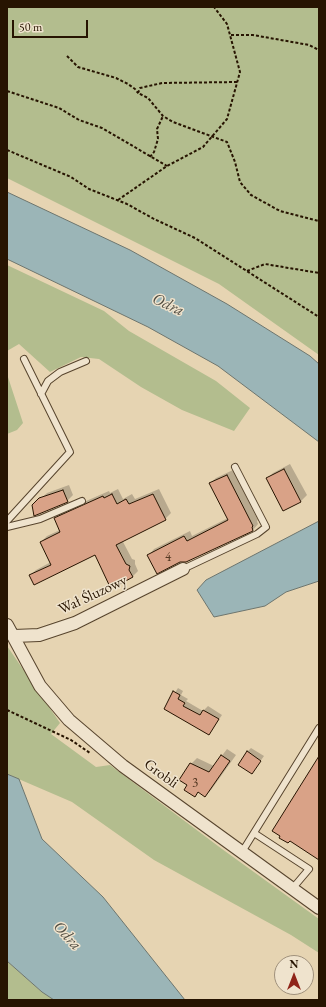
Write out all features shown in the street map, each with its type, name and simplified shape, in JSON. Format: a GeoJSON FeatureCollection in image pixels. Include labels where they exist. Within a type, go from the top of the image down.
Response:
{"type":"FeatureCollection","features":[{"type":"Feature","properties":{"kind":"street","name":"Wał Śluzowy"},"geometry":{"type":"LineString","coordinates":[[10,637],[39,635],[75,623],[183,569]]}},
{"type":"Feature","properties":{"kind":"street","name":"Grobli"},"geometry":{"type":"LineString","coordinates":[[7,626],[10,637],[40,686],[69,720],[108,754],[319,908]]}},
{"type":"Feature","properties":{"kind":"lane"},"geometry":{"type":"LineString","coordinates":[[7,521],[70,452],[24,359]]}},
{"type":"Feature","properties":{"kind":"lane"},"geometry":{"type":"LineString","coordinates":[[41,394],[48,381],[60,372],[86,361]]}},
{"type":"Feature","properties":{"kind":"lane"},"geometry":{"type":"LineString","coordinates":[[183,569],[257,534],[266,527],[235,467]]}},
{"type":"Feature","properties":{"kind":"lane"},"geometry":{"type":"LineString","coordinates":[[7,527],[40,519],[82,502]]}},
{"type":"Feature","properties":{"kind":"lane"},"geometry":{"type":"LineString","coordinates":[[242,852],[319,728]]}},
{"type":"Feature","properties":{"kind":"lane"},"geometry":{"type":"LineString","coordinates":[[254,833],[309,869],[292,889]]}},
{"type":"Feature","properties":{"kind":"path"},"geometry":{"type":"LineString","coordinates":[[118,200],[167,166],[203,147],[227,119],[240,72],[227,24],[214,7]]}},
{"type":"Feature","properties":{"kind":"path"},"geometry":{"type":"LineString","coordinates":[[231,35],[253,35],[309,44],[319,50]]}},
{"type":"Feature","properties":{"kind":"path"},"geometry":{"type":"LineString","coordinates":[[68,56],[78,67],[116,78],[128,84],[138,93],[148,98],[164,116],[173,122],[227,142],[235,162],[240,182],[251,195],[280,211],[318,220]]}},
{"type":"Feature","properties":{"kind":"path"},"geometry":{"type":"LineString","coordinates":[[138,93],[140,88],[162,83],[237,82]]}},
{"type":"Feature","properties":{"kind":"path"},"geometry":{"type":"LineString","coordinates":[[7,90],[59,108],[79,120],[102,128],[129,143],[150,158],[167,166]]}},
{"type":"Feature","properties":{"kind":"path"},"geometry":{"type":"LineString","coordinates":[[150,158],[154,152],[158,139],[157,129],[164,116]]}},
{"type":"Feature","properties":{"kind":"path"},"geometry":{"type":"LineString","coordinates":[[7,150],[71,177],[89,189],[118,200],[195,238],[319,317]]}},
{"type":"Feature","properties":{"kind":"path"},"geometry":{"type":"LineString","coordinates":[[247,271],[265,264],[319,273]]}},
{"type":"Feature","properties":{"kind":"path"},"geometry":{"type":"LineString","coordinates":[[7,710],[71,740],[84,750],[94,755],[104,758],[108,754]]}},
{"type":"Feature","properties":{"kind":"green space"},"geometry":{"type":"Polygon","coordinates":[[[7,7],[319,7],[319,355],[219,284],[7,178],[7,7]]]}},
{"type":"Feature","properties":{"kind":"green space"},"geometry":{"type":"Polygon","coordinates":[[[7,265],[104,311],[129,331],[216,381],[250,408],[234,431],[182,410],[141,387],[99,359],[81,357],[50,372],[19,344],[7,351],[7,265]]]}},
{"type":"Feature","properties":{"kind":"green space"},"geometry":{"type":"Polygon","coordinates":[[[7,374],[23,423],[17,430],[7,434],[7,374]]]}},
{"type":"Feature","properties":{"kind":"green space"},"geometry":{"type":"Polygon","coordinates":[[[7,646],[60,723],[51,734],[96,767],[110,765],[319,919],[319,953],[291,935],[154,860],[72,802],[7,774],[7,646]]]}},
{"type":"Feature","properties":{"kind":"green space"},"geometry":{"type":"Polygon","coordinates":[[[7,961],[42,992],[54,1000],[7,1000],[7,961]]]}},
{"type":"Feature","properties":{"kind":"water","name":"Odra"},"geometry":{"type":"Polygon","coordinates":[[[7,192],[130,250],[227,304],[310,356],[319,364],[319,442],[218,366],[148,327],[7,259],[7,192]]]}},
{"type":"Feature","properties":{"kind":"water"},"geometry":{"type":"Polygon","coordinates":[[[319,521],[319,581],[286,592],[265,606],[214,617],[197,590],[206,580],[319,521]]]}},
{"type":"Feature","properties":{"kind":"water","name":"Odra"},"geometry":{"type":"Polygon","coordinates":[[[7,774],[19,779],[42,839],[103,897],[185,1000],[54,1000],[42,992],[7,961],[7,774]]]}},
{"type":"Feature","properties":{"kind":"building"},"geometry":{"type":"Polygon","coordinates":[[[284,469],[301,502],[283,511],[266,478],[284,469]]]}},
{"type":"Feature","properties":{"kind":"building"},"geometry":{"type":"Polygon","coordinates":[[[227,475],[253,526],[253,531],[186,562],[180,562],[157,574],[147,555],[184,536],[187,541],[228,520],[209,483],[227,475]]]}},
{"type":"Feature","properties":{"kind":"building"},"geometry":{"type":"Polygon","coordinates":[[[63,490],[68,502],[34,516],[32,505],[39,498],[63,490]]]}},
{"type":"Feature","properties":{"kind":"building"},"geometry":{"type":"Polygon","coordinates":[[[112,494],[117,504],[126,499],[129,504],[153,494],[166,520],[116,545],[126,564],[130,566],[129,570],[133,577],[111,589],[95,555],[34,585],[29,575],[51,565],[40,542],[60,532],[54,518],[103,496],[104,498],[112,494]]]}},
{"type":"Feature","properties":{"kind":"building"},"geometry":{"type":"Polygon","coordinates":[[[173,691],[180,695],[178,699],[185,703],[183,706],[200,715],[203,710],[219,719],[209,735],[164,709],[173,691]]]}},
{"type":"Feature","properties":{"kind":"building"},"geometry":{"type":"Polygon","coordinates":[[[247,751],[261,761],[252,774],[238,765],[247,751]]]}},
{"type":"Feature","properties":{"kind":"building"},"geometry":{"type":"Polygon","coordinates":[[[221,755],[230,761],[205,797],[198,792],[195,797],[184,790],[187,785],[179,780],[190,763],[209,772],[221,755]]]}},
{"type":"Feature","properties":{"kind":"building"},"geometry":{"type":"Polygon","coordinates":[[[319,756],[319,860],[290,841],[288,843],[279,838],[280,836],[272,831],[319,756]]]}}]}
